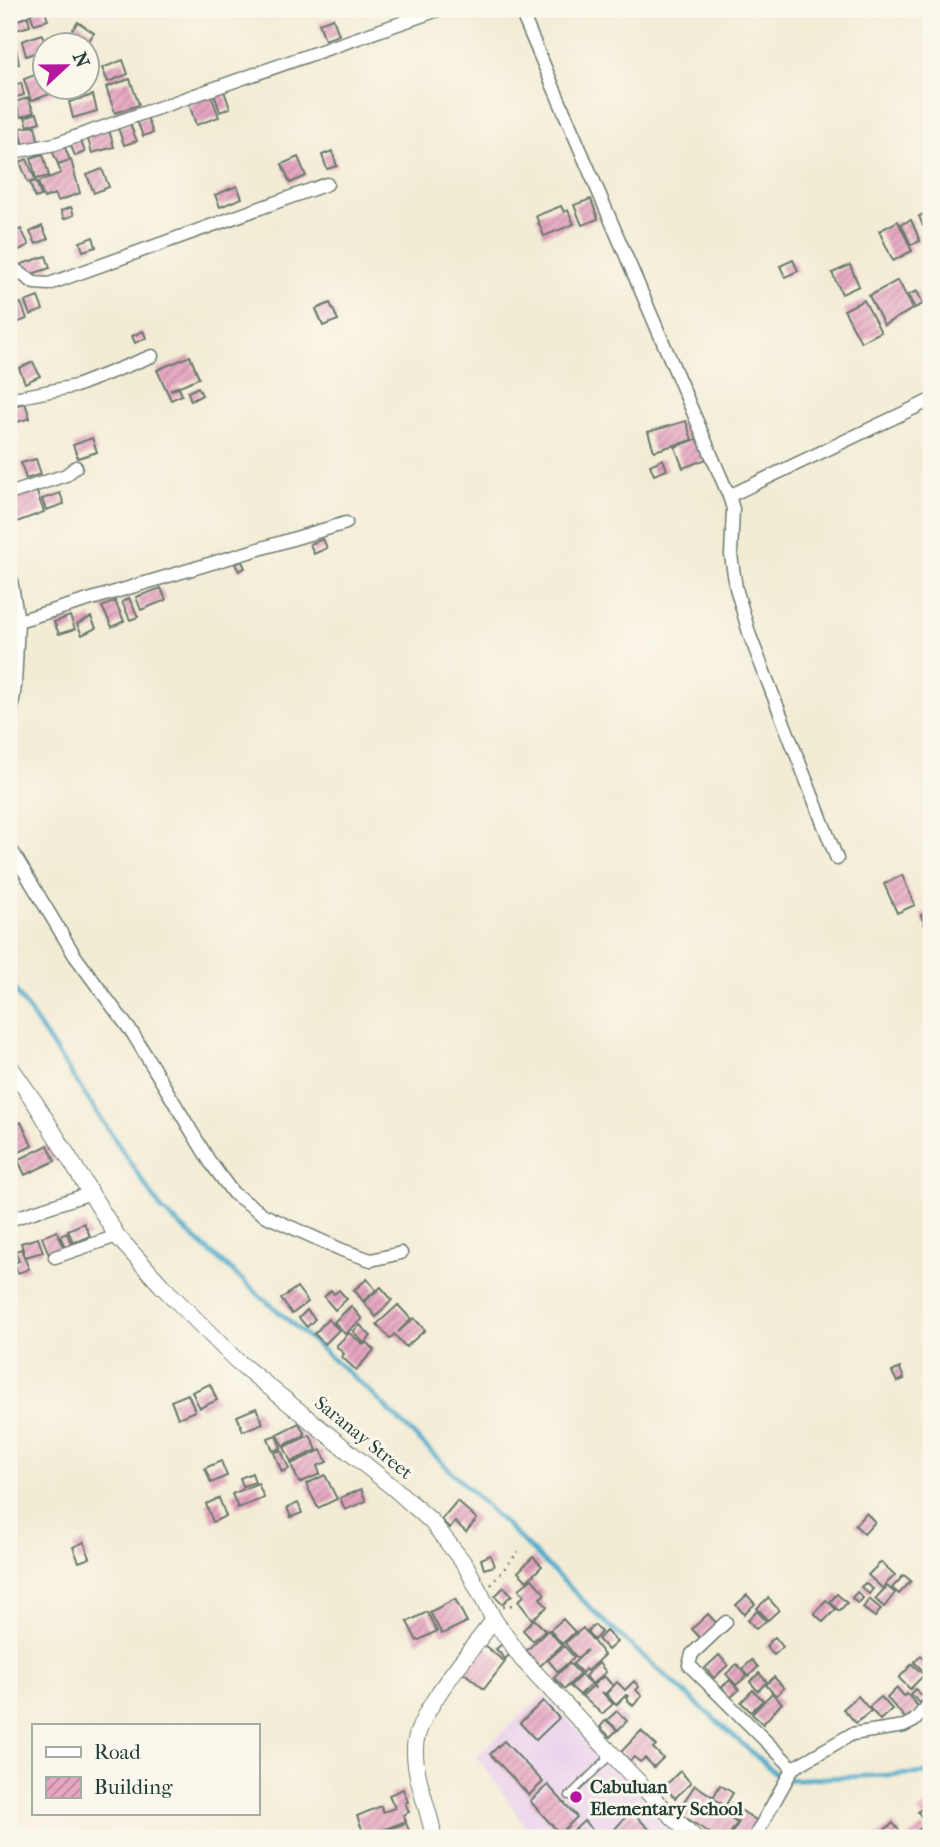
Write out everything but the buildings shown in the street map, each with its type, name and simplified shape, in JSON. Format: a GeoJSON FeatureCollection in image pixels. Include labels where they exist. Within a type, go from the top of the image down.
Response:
{"type":"FeatureCollection","features":[{"type":"Feature","properties":{"kind":"street"},"geometry":{"type":"LineString","coordinates":[[9,16],[26,9]]}},
{"type":"Feature","properties":{"kind":"street"},"geometry":{"type":"LineString","coordinates":[[9,153],[34,150],[67,140],[442,9]]}},
{"type":"Feature","properties":{"kind":"street"},"geometry":{"type":"LineString","coordinates":[[520,9],[729,496],[733,509],[731,555],[736,588],[750,636],[837,859]]}},
{"type":"Feature","properties":{"kind":"street"},"geometry":{"type":"LineString","coordinates":[[9,265],[34,284],[49,284],[327,184]]}},
{"type":"Feature","properties":{"kind":"street"},"geometry":{"type":"LineString","coordinates":[[9,399],[76,386],[152,356]]}},
{"type":"Feature","properties":{"kind":"street"},"geometry":{"type":"LineString","coordinates":[[729,496],[931,400]]}},
{"type":"Feature","properties":{"kind":"street"},"geometry":{"type":"LineString","coordinates":[[9,494],[66,475],[76,467]]}},
{"type":"Feature","properties":{"kind":"street"},"geometry":{"type":"LineString","coordinates":[[18,621],[346,523]]}},
{"type":"Feature","properties":{"kind":"street"},"geometry":{"type":"LineString","coordinates":[[9,568],[18,621],[15,685],[9,726]]}},
{"type":"Feature","properties":{"kind":"street"},"geometry":{"type":"LineString","coordinates":[[9,846],[75,956],[133,1034],[210,1162],[233,1194],[264,1216],[342,1250],[371,1260],[401,1253]]}},
{"type":"Feature","properties":{"kind":"street","name":"Saranay Street"},"geometry":{"type":"LineString","coordinates":[[9,1065],[117,1236],[162,1286],[237,1361],[431,1521],[461,1558],[494,1620],[522,1659],[611,1755],[695,1838]]}},
{"type":"Feature","properties":{"kind":"street"},"geometry":{"type":"LineString","coordinates":[[9,1220],[91,1194]]}},
{"type":"Feature","properties":{"kind":"street"},"geometry":{"type":"LineString","coordinates":[[55,1258],[117,1236]]}},
{"type":"Feature","properties":{"kind":"street"},"geometry":{"type":"LineString","coordinates":[[431,1837],[432,1828],[415,1757],[416,1734],[435,1699],[494,1620]]}},
{"type":"Feature","properties":{"kind":"street"},"geometry":{"type":"LineString","coordinates":[[726,1622],[692,1654],[688,1665],[791,1772]]}},
{"type":"Feature","properties":{"kind":"street"},"geometry":{"type":"LineString","coordinates":[[754,1838],[791,1772],[852,1734],[904,1726],[914,1721],[931,1702]]}},
{"type":"Feature","properties":{"kind":"lane"},"geometry":{"type":"LineString","coordinates":[[569,1796],[611,1755]]}},
{"type":"Feature","properties":{"kind":"path"},"geometry":{"type":"LineString","coordinates":[[482,1595],[518,1552]]}},
{"type":"Feature","properties":{"kind":"shaded area","name":"Cabuluan Elementary School"},"geometry":{"type":"Polygon","coordinates":[[[543,1695],[689,1838],[534,1838],[477,1756],[543,1695]]]}},
{"type":"Feature","properties":{"kind":"waterway"},"geometry":{"type":"LineString","coordinates":[[9,981],[162,1210],[367,1389],[606,1623],[783,1780],[931,1773]]}},
{"type":"Feature","properties":{"kind":"place","name":"Cabuluan Elementary School"},"geometry":{"type":"Point","coordinates":[576,1797]}}]}
